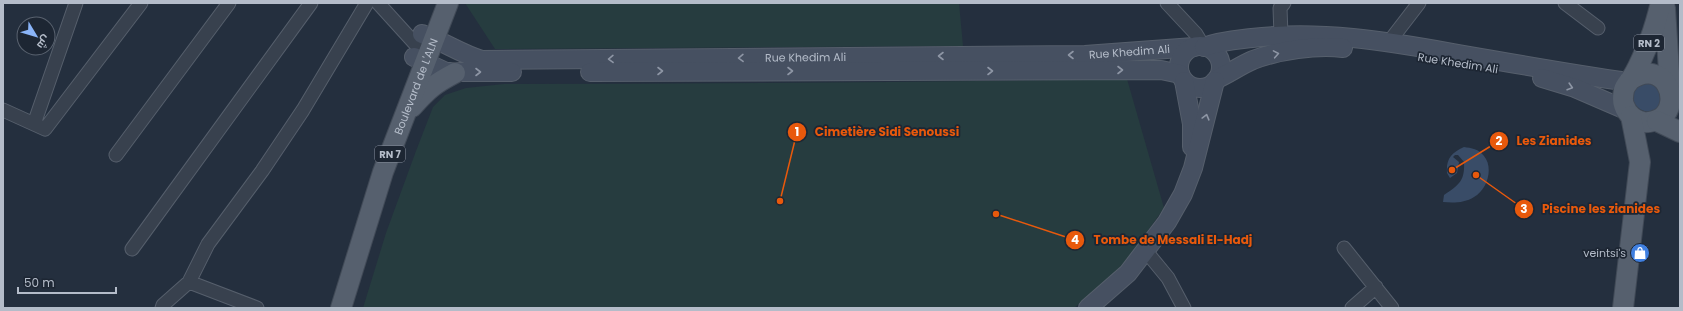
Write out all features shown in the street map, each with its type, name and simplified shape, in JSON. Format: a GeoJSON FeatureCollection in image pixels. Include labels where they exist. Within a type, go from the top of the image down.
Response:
{"type":"FeatureCollection","features":[{"type":"Feature","properties":{"kind":"main road","name":"Boulevard de L'ALN"},"geometry":{"type":"LineString","coordinates":[[342,308],[383,172],[404,116],[434,3]]}},
{"type":"Feature","properties":{"kind":"main road","name":"Boulevard de L'ALN"},"geometry":{"type":"LineString","coordinates":[[328,308],[368,178],[423,48],[448,3]]}},
{"type":"Feature","properties":{"kind":"main road","name":"RN 2"},"geometry":{"type":"LineString","coordinates":[[1629,81],[1649,43],[1661,3]]}},
{"type":"Feature","properties":{"kind":"main road","name":"RN 2"},"geometry":{"type":"LineString","coordinates":[[1665,3],[1674,94]]}},
{"type":"Feature","properties":{"kind":"main road","name":"Rue Khedim Ali"},"geometry":{"type":"LineString","coordinates":[[423,48],[461,53],[482,60],[1085,55],[1205,46],[1281,35],[1308,35],[1389,42],[1580,75],[1629,81]]}},
{"type":"Feature","properties":{"kind":"main road"},"geometry":{"type":"LineString","coordinates":[[1088,308],[1128,273],[1166,222],[1183,194],[1193,168],[1216,80],[1221,69],[1219,59],[1213,51],[1205,46],[1184,53],[1180,64],[1192,124],[1193,168]]}},
{"type":"Feature","properties":{"kind":"main road","name":"Rue Khedim Ali"},"geometry":{"type":"LineString","coordinates":[[1216,80],[1252,60],[1266,55],[1304,48],[1336,47],[1402,54],[1536,76],[1575,88],[1628,113]]}},
{"type":"Feature","properties":{"kind":"main road","name":"Rue Khedim Ali"},"geometry":{"type":"LineString","coordinates":[[423,48],[446,72],[455,73],[1161,70],[1182,77]]}},
{"type":"Feature","properties":{"kind":"main road"},"geometry":{"type":"LineString","coordinates":[[404,116],[430,88],[455,73]]}},
{"type":"Feature","properties":{"kind":"main road"},"geometry":{"type":"LineString","coordinates":[[1623,308],[1640,162],[1656,121],[1668,111],[1674,94],[1666,81],[1660,76],[1652,73],[1637,75],[1629,81],[1623,95],[1623,103],[1628,113],[1640,162]]}},
{"type":"Feature","properties":{"kind":"main road"},"geometry":{"type":"LineString","coordinates":[[1182,77],[1190,86],[1203,88],[1210,86],[1216,80]]}},
{"type":"Feature","properties":{"kind":"main road"},"geometry":{"type":"LineString","coordinates":[[1628,113],[1638,121],[1656,121],[1680,132]]}},
{"type":"Feature","properties":{"kind":"main road"},"geometry":{"type":"LineString","coordinates":[[1620,308],[1626,278]]}},
{"type":"Feature","properties":{"kind":"street"},"geometry":{"type":"LineString","coordinates":[[34,124],[76,3]]}},
{"type":"Feature","properties":{"kind":"street"},"geometry":{"type":"LineString","coordinates":[[3,110],[45,129],[141,3]]}},
{"type":"Feature","properties":{"kind":"street"},"geometry":{"type":"LineString","coordinates":[[116,155],[229,3]]}},
{"type":"Feature","properties":{"kind":"street"},"geometry":{"type":"LineString","coordinates":[[132,249],[311,3]]}},
{"type":"Feature","properties":{"kind":"street"},"geometry":{"type":"LineString","coordinates":[[162,308],[163,305],[189,282],[208,244],[262,171],[303,110],[367,3]]}},
{"type":"Feature","properties":{"kind":"street"},"geometry":{"type":"LineString","coordinates":[[378,3],[423,48]]}},
{"type":"Feature","properties":{"kind":"street"},"geometry":{"type":"LineString","coordinates":[[1167,3],[1196,34],[1205,46]]}},
{"type":"Feature","properties":{"kind":"street"},"geometry":{"type":"LineString","coordinates":[[1389,42],[1419,3]]}},
{"type":"Feature","properties":{"kind":"street"},"geometry":{"type":"LineString","coordinates":[[1565,3],[1598,28]]}},
{"type":"Feature","properties":{"kind":"street"},"geometry":{"type":"LineString","coordinates":[[1280,5],[1281,35]]}},
{"type":"Feature","properties":{"kind":"street"},"geometry":{"type":"LineString","coordinates":[[1344,248],[1392,308]]}},
{"type":"Feature","properties":{"kind":"street"},"geometry":{"type":"LineString","coordinates":[[1145,250],[1168,278],[1184,308]]}},
{"type":"Feature","properties":{"kind":"street"},"geometry":{"type":"LineString","coordinates":[[189,282],[257,308]]}},
{"type":"Feature","properties":{"kind":"street"},"geometry":{"type":"LineString","coordinates":[[1352,308],[1376,287]]}},
{"type":"Feature","properties":{"kind":"green space"},"geometry":{"type":"Polygon","coordinates":[[[465,3],[959,3],[963,46],[495,49],[465,3]]]}},
{"type":"Feature","properties":{"kind":"green space"},"geometry":{"type":"Polygon","coordinates":[[[1127,79],[1164,208],[1122,267],[1074,308],[363,308],[386,233],[433,107],[445,95],[466,88],[504,84],[816,83],[1127,79]]]}},
{"type":"Feature","properties":{"kind":"water"},"geometry":{"type":"Polygon","coordinates":[[[1644,81],[1658,85],[1662,100],[1657,108],[1647,112],[1637,107],[1632,97],[1636,87],[1644,81]]]}},
{"type":"Feature","properties":{"kind":"water"},"geometry":{"type":"Polygon","coordinates":[[[1464,147],[1475,149],[1480,152],[1487,161],[1489,172],[1486,184],[1479,194],[1470,199],[1459,202],[1443,202],[1444,195],[1460,182],[1464,168],[1464,162],[1458,155],[1455,155],[1453,157],[1459,162],[1457,173],[1450,178],[1447,173],[1447,164],[1453,154],[1464,147]]]}},
{"type":"Feature","properties":{"kind":"place","name":"Les Zianides"},"geometry":{"type":"Point","coordinates":[1452,170]}},
{"type":"Feature","properties":{"kind":"place","name":"Piscine les zianides"},"geometry":{"type":"Point","coordinates":[1476,175]}},
{"type":"Feature","properties":{"kind":"place","name":"Cimetière Sidi Senoussi"},"geometry":{"type":"Point","coordinates":[780,201]}},
{"type":"Feature","properties":{"kind":"place","name":"Tombe de Messali El-Hadj"},"geometry":{"type":"Point","coordinates":[996,214]}},
{"type":"Feature","properties":{"kind":"place","name":"veintsi's"},"geometry":{"type":"Point","coordinates":[1640,253]}}]}
